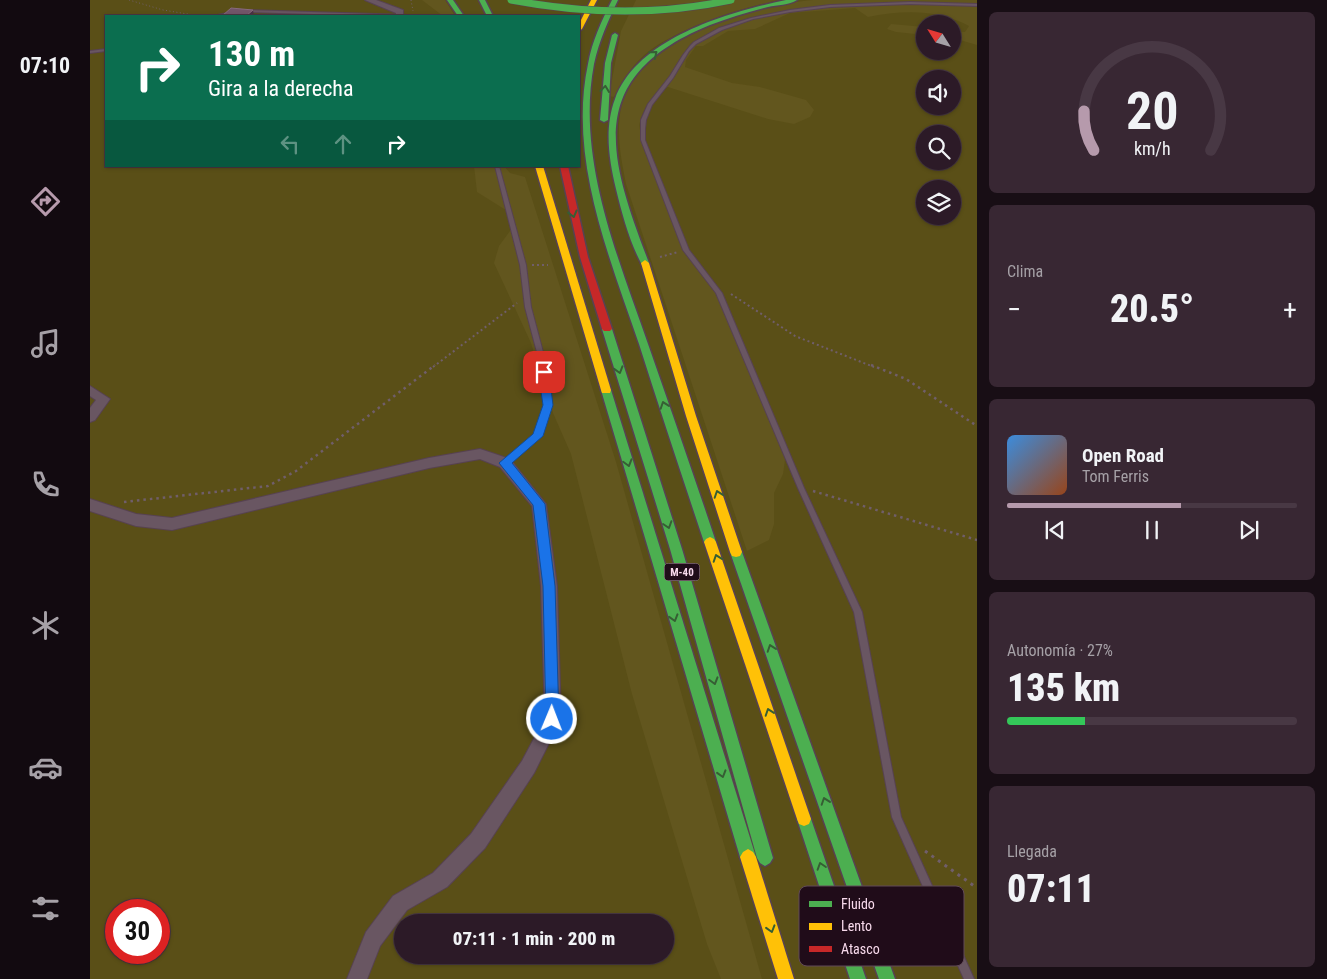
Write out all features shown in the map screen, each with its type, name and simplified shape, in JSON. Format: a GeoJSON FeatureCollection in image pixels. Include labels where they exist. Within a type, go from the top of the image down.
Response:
{"type":"FeatureCollection","features":[{"type":"Feature","properties":{"kind":"highway"},"geometry":{"type":"LineString","coordinates":[[450,0],[460,15]]}},
{"type":"Feature","properties":{"kind":"highway"},"geometry":{"type":"LineString","coordinates":[[482,0],[490,15]]}},
{"type":"Feature","properties":{"kind":"highway"},"geometry":{"type":"LineString","coordinates":[[511,0],[558,9],[639,12],[698,7],[731,0]]}},
{"type":"Feature","properties":{"kind":"highway"},"geometry":{"type":"LineString","coordinates":[[580,27],[594,0]]}},
{"type":"Feature","properties":{"kind":"highway","name":"M-40"},"geometry":{"type":"LineString","coordinates":[[615,0],[598,36],[588,73],[586,118],[589,160],[607,236],[827,886]]}},
{"type":"Feature","properties":{"kind":"highway"},"geometry":{"type":"LineString","coordinates":[[630,0],[616,30],[608,63],[604,100],[608,161],[622,215],[668,337]]}},
{"type":"Feature","properties":{"kind":"highway"},"geometry":{"type":"LineString","coordinates":[[794,0],[728,16],[695,28],[673,40],[639,67],[625,85],[616,103],[611,124],[612,152],[627,214],[652,286],[697,434],[855,886]]}},
{"type":"Feature","properties":{"kind":"highway"},"geometry":{"type":"LineString","coordinates":[[531,167],[614,416]]}},
{"type":"Feature","properties":{"kind":"highway"},"geometry":{"type":"LineString","coordinates":[[538,167],[654,552],[786,979]]}},
{"type":"Feature","properties":{"kind":"highway","name":"M-40"},"geometry":{"type":"LineString","coordinates":[[564,167],[584,257],[676,549],[770,874]]}},
{"type":"Feature","properties":{"kind":"highway","name":"M-40"},"geometry":{"type":"LineString","coordinates":[[854,966],[858,979]]}},
{"type":"Feature","properties":{"kind":"highway"},"geometry":{"type":"LineString","coordinates":[[882,966],[887,979]]}},
{"type":"Feature","properties":{"kind":"street"},"geometry":{"type":"LineString","coordinates":[[369,0],[400,12],[399,15]]}},
{"type":"Feature","properties":{"kind":"street"},"geometry":{"type":"LineString","coordinates":[[90,390],[104,399],[90,417]]}},
{"type":"Feature","properties":{"kind":"street"},"geometry":{"type":"LineString","coordinates":[[90,504],[136,520],[172,524],[429,463],[480,454],[505,463],[539,504],[549,586],[552,719],[528,767],[478,841],[440,880],[400,903],[373,939],[357,979]]}},
{"type":"Feature","properties":{"kind":"lane"},"geometry":{"type":"LineString","coordinates":[[928,886],[897,817],[858,612],[801,488],[719,293],[686,250],[643,140],[642,126],[647,108],[659,90],[672,77],[686,52],[696,41],[727,24],[749,17],[805,5],[903,2],[977,5]]}},
{"type":"Feature","properties":{"kind":"lane"},"geometry":{"type":"LineString","coordinates":[[222,15],[249,11],[399,15]]}},
{"type":"Feature","properties":{"kind":"lane"},"geometry":{"type":"LineString","coordinates":[[90,52],[105,50]]}},
{"type":"Feature","properties":{"kind":"lane"},"geometry":{"type":"LineString","coordinates":[[497,167],[523,265],[527,296],[541,356],[548,405],[537,436],[505,463]]}},
{"type":"Feature","properties":{"kind":"lane"},"geometry":{"type":"LineString","coordinates":[[963,966],[969,979]]}},
{"type":"Feature","properties":{"kind":"path"},"geometry":{"type":"LineString","coordinates":[[129,0],[163,10],[194,15]]}},
{"type":"Feature","properties":{"kind":"path"},"geometry":{"type":"LineString","coordinates":[[660,257],[686,250]]}},
{"type":"Feature","properties":{"kind":"path"},"geometry":{"type":"LineString","coordinates":[[523,265],[548,265]]}},
{"type":"Feature","properties":{"kind":"path"},"geometry":{"type":"LineString","coordinates":[[708,279],[795,336],[906,379],[969,423],[977,426]]}},
{"type":"Feature","properties":{"kind":"path"},"geometry":{"type":"LineString","coordinates":[[121,502],[268,486],[296,470],[527,296]]}},
{"type":"Feature","properties":{"kind":"path"},"geometry":{"type":"LineString","coordinates":[[801,488],[977,540]]}},
{"type":"Feature","properties":{"kind":"path"},"geometry":{"type":"LineString","coordinates":[[906,837],[977,888]]}},
{"type":"Feature","properties":{"kind":"shaded area"},"geometry":{"type":"Polygon","coordinates":[[[90,0],[977,0],[977,979],[90,979],[90,0]]]}},
{"type":"Feature","properties":{"kind":"shaded area"},"geometry":{"type":"Polygon","coordinates":[[[422,0],[445,0],[454,15],[442,15],[422,0]]]}},
{"type":"Feature","properties":{"kind":"shaded area"},"geometry":{"type":"Polygon","coordinates":[[[636,0],[781,0],[712,19],[662,42],[638,61],[614,97],[609,96],[621,31],[636,0]]]}},
{"type":"Feature","properties":{"kind":"shaded area"},"geometry":{"type":"Polygon","coordinates":[[[813,0],[977,0],[977,45],[961,40],[961,32],[965,32],[969,26],[961,22],[961,15],[907,12],[868,17],[855,8],[790,13],[755,29],[728,31],[703,46],[696,46],[686,60],[685,67],[732,83],[760,87],[806,100],[814,110],[810,117],[794,124],[768,119],[668,87],[654,97],[644,111],[639,125],[642,138],[687,249],[718,294],[786,453],[783,474],[774,493],[774,524],[769,540],[747,551],[626,184],[622,165],[619,128],[621,108],[631,84],[648,63],[672,45],[700,30],[730,18],[788,3],[813,0]]]}},
{"type":"Feature","properties":{"kind":"shaded area"},"geometry":{"type":"Polygon","coordinates":[[[891,24],[916,26],[916,34],[896,32],[887,29],[891,24]]]}},
{"type":"Feature","properties":{"kind":"shaded area"},"geometry":{"type":"Polygon","coordinates":[[[474,167],[505,167],[510,173],[525,177],[616,462],[762,979],[721,979],[707,944],[632,694],[571,454],[553,413],[531,343],[494,263],[499,246],[510,231],[509,212],[477,192],[474,167]]]}},
{"type":"Feature","properties":{"kind":"building"},"geometry":{"type":"Polygon","coordinates":[[[231,8],[253,10],[247,15],[223,15],[231,8]]]}},
{"type":"Feature","properties":{"kind":"traffic: fast"},"geometry":{"type":"LineString","coordinates":[[450,0],[460,15]]}},
{"type":"Feature","properties":{"kind":"traffic: fast"},"geometry":{"type":"LineString","coordinates":[[482,0],[490,15]]}},
{"type":"Feature","properties":{"kind":"traffic: fast"},"geometry":{"type":"LineString","coordinates":[[511,0],[566,9],[621,12],[676,10],[731,0]]}},
{"type":"Feature","properties":{"kind":"traffic: fast"},"geometry":{"type":"LineString","coordinates":[[615,0],[597,42],[589,75],[587,118],[594,182],[610,245],[710,542]]}},
{"type":"Feature","properties":{"kind":"traffic: fast"},"geometry":{"type":"LineString","coordinates":[[645,263],[622,197],[614,162],[612,128],[618,99],[633,74],[654,54],[679,37],[708,24],[738,14],[794,0]]}},
{"type":"Feature","properties":{"kind":"traffic: fast"},"geometry":{"type":"LineString","coordinates":[[604,120],[608,63],[615,35]]}},
{"type":"Feature","properties":{"kind":"traffic: fast"},"geometry":{"type":"LineString","coordinates":[[607,329],[676,549],[765,858]]}},
{"type":"Feature","properties":{"kind":"traffic: fast"},"geometry":{"type":"LineString","coordinates":[[606,390],[748,857]]}},
{"type":"Feature","properties":{"kind":"traffic: fast"},"geometry":{"type":"LineString","coordinates":[[736,552],[854,886]]}},
{"type":"Feature","properties":{"kind":"traffic: fast"},"geometry":{"type":"LineString","coordinates":[[804,819],[827,886]]}},
{"type":"Feature","properties":{"kind":"traffic: fast"},"geometry":{"type":"LineString","coordinates":[[854,966],[858,979]]}},
{"type":"Feature","properties":{"kind":"traffic: fast"},"geometry":{"type":"LineString","coordinates":[[882,966],[887,979]]}},
{"type":"Feature","properties":{"kind":"traffic: slow"},"geometry":{"type":"LineString","coordinates":[[580,27],[594,0]]}},
{"type":"Feature","properties":{"kind":"traffic: slow"},"geometry":{"type":"LineString","coordinates":[[539,167],[606,390]]}},
{"type":"Feature","properties":{"kind":"traffic: slow"},"geometry":{"type":"LineString","coordinates":[[645,263],[691,416],[736,552]]}},
{"type":"Feature","properties":{"kind":"traffic: slow"},"geometry":{"type":"LineString","coordinates":[[710,542],[804,819]]}},
{"type":"Feature","properties":{"kind":"traffic: slow"},"geometry":{"type":"LineString","coordinates":[[748,857],[786,979]]}},
{"type":"Feature","properties":{"kind":"traffic: jam"},"geometry":{"type":"LineString","coordinates":[[564,167],[584,257],[607,329]]}},
{"type":"Feature","properties":{"kind":"route"},"geometry":{"type":"LineString","coordinates":[[544,372],[548,405],[537,436],[505,463],[539,504],[549,586],[553,684],[552,719]]}}]}
